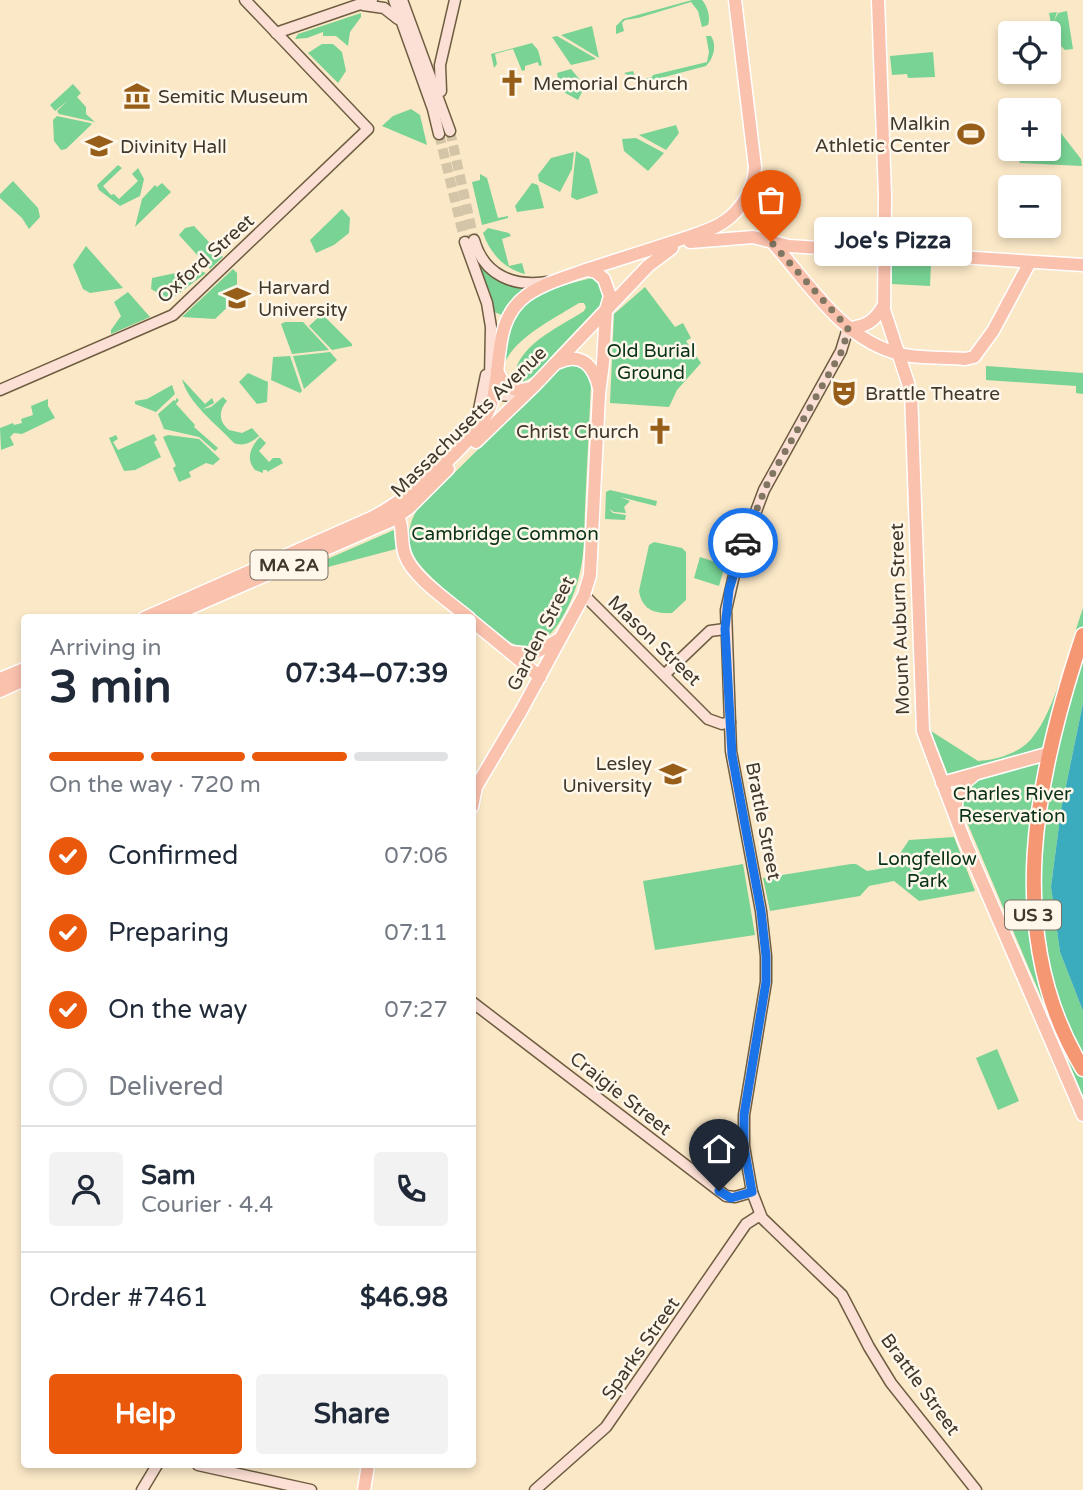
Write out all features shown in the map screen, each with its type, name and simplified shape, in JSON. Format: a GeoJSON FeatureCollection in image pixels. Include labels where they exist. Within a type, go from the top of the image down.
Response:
{"type":"FeatureCollection","features":[{"type":"Feature","properties":{"kind":"highway","name":"US 3"},"geometry":{"type":"LineString","coordinates":[[1083,635],[1049,752],[1034,854],[1034,923],[1042,968],[1052,1002],[1083,1069]]}},
{"type":"Feature","properties":{"kind":"main road"},"geometry":{"type":"LineString","coordinates":[[245,0],[276,33],[372,0]]}},
{"type":"Feature","properties":{"kind":"main road"},"geometry":{"type":"LineString","coordinates":[[394,0],[431,105],[444,133]]}},
{"type":"Feature","properties":{"kind":"main road"},"geometry":{"type":"LineString","coordinates":[[402,0],[444,133]]}},
{"type":"Feature","properties":{"kind":"main road"},"geometry":{"type":"LineString","coordinates":[[444,133],[439,71],[454,0]]}},
{"type":"Feature","properties":{"kind":"main road","name":"MA 2A"},"geometry":{"type":"LineString","coordinates":[[562,278],[712,229],[725,221],[744,201],[754,178],[755,165],[734,0]]}},
{"type":"Feature","properties":{"kind":"main road","name":"Mount Auburn Street"},"geometry":{"type":"LineString","coordinates":[[878,0],[884,305],[885,316],[909,384],[921,718],[926,741],[957,821],[1083,1115]]}},
{"type":"Feature","properties":{"kind":"main road"},"geometry":{"type":"LineString","coordinates":[[357,5],[374,5],[387,9],[397,16],[403,27]]}},
{"type":"Feature","properties":{"kind":"main road","name":"Oxford Street"},"geometry":{"type":"LineString","coordinates":[[0,390],[173,315],[368,129],[276,33]]}},
{"type":"Feature","properties":{"kind":"main road","name":"MA 2A"},"geometry":{"type":"LineString","coordinates":[[688,242],[748,237],[771,242]]}},
{"type":"Feature","properties":{"kind":"main road"},"geometry":{"type":"LineString","coordinates":[[466,441],[480,412],[491,327],[469,241],[488,266],[510,281],[529,284],[562,278]]}},
{"type":"Feature","properties":{"kind":"main road"},"geometry":{"type":"LineString","coordinates":[[665,244],[688,242]]}},
{"type":"Feature","properties":{"kind":"main road","name":"Massachusetts Avenue"},"geometry":{"type":"LineString","coordinates":[[176,614],[398,516],[415,503],[533,387],[661,254],[688,242]]}},
{"type":"Feature","properties":{"kind":"main road"},"geometry":{"type":"LineString","coordinates":[[771,242],[789,246],[1083,265]]}},
{"type":"Feature","properties":{"kind":"main road"},"geometry":{"type":"LineString","coordinates":[[771,242],[848,328],[872,343],[900,354],[923,356],[971,358],[992,333],[1030,262]]}},
{"type":"Feature","properties":{"kind":"main road","name":"Garden Street"},"geometry":{"type":"LineString","coordinates":[[476,787],[584,595],[591,563],[599,394],[606,310],[610,298],[608,285],[597,272],[587,270]]}},
{"type":"Feature","properties":{"kind":"main road","name":"Massachusetts Avenue"},"geometry":{"type":"LineString","coordinates":[[153,614],[385,511],[434,472],[485,418],[494,389],[502,330],[510,313],[531,293],[562,278]]}},
{"type":"Feature","properties":{"kind":"main road"},"geometry":{"type":"LineString","coordinates":[[848,328],[868,324],[884,305]]}},
{"type":"Feature","properties":{"kind":"main road","name":"Brattle Street"},"geometry":{"type":"LineString","coordinates":[[848,328],[843,349],[768,482],[757,507],[732,579],[726,610],[732,755],[761,911],[766,956],[766,982],[744,1115],[744,1146],[752,1192],[766,1224],[842,1295],[891,1383],[976,1490]]}},
{"type":"Feature","properties":{"kind":"main road"},"geometry":{"type":"LineString","coordinates":[[489,355],[490,379],[494,389],[507,397],[522,397]]}},
{"type":"Feature","properties":{"kind":"main road"},"geometry":{"type":"LineString","coordinates":[[909,384],[917,363],[923,356]]}},
{"type":"Feature","properties":{"kind":"main road","name":"Garden Street"},"geometry":{"type":"LineString","coordinates":[[555,364],[573,358],[585,362],[596,376],[599,394]]}},
{"type":"Feature","properties":{"kind":"main road"},"geometry":{"type":"LineString","coordinates":[[497,370],[501,381],[508,387],[522,390],[533,387]]}},
{"type":"Feature","properties":{"kind":"main road"},"geometry":{"type":"LineString","coordinates":[[398,516],[402,525],[404,552],[414,570],[465,614]]}},
{"type":"Feature","properties":{"kind":"main road","name":"Mason Street"},"geometry":{"type":"LineString","coordinates":[[584,595],[711,720],[722,724],[730,722]]}},
{"type":"Feature","properties":{"kind":"main road"},"geometry":{"type":"LineString","coordinates":[[476,623],[540,677]]}},
{"type":"Feature","properties":{"kind":"main road"},"geometry":{"type":"LineString","coordinates":[[665,674],[710,631],[725,629]]}},
{"type":"Feature","properties":{"kind":"main road"},"geometry":{"type":"LineString","coordinates":[[508,651],[533,654],[561,638]]}},
{"type":"Feature","properties":{"kind":"main road"},"geometry":{"type":"LineString","coordinates":[[0,680],[21,670]]}},
{"type":"Feature","properties":{"kind":"main road"},"geometry":{"type":"LineString","coordinates":[[0,691],[21,681]]}},
{"type":"Feature","properties":{"kind":"main road"},"geometry":{"type":"LineString","coordinates":[[942,783],[1049,752]]}},
{"type":"Feature","properties":{"kind":"main road"},"geometry":{"type":"LineString","coordinates":[[957,821],[958,793],[967,780],[979,773]]}},
{"type":"Feature","properties":{"kind":"main road","name":"Craigie Street"},"geometry":{"type":"LineString","coordinates":[[476,1005],[726,1196],[735,1197],[752,1192]]}},
{"type":"Feature","properties":{"kind":"main road","name":"Sparks Street"},"geometry":{"type":"LineString","coordinates":[[535,1490],[606,1427],[746,1224],[760,1215]]}},
{"type":"Feature","properties":{"kind":"main road"},"geometry":{"type":"LineString","coordinates":[[142,1490],[155,1468]]}},
{"type":"Feature","properties":{"kind":"main road"},"geometry":{"type":"LineString","coordinates":[[212,1468],[312,1490]]}},
{"type":"Feature","properties":{"kind":"main road"},"geometry":{"type":"LineString","coordinates":[[364,1490],[368,1468]]}},
{"type":"Feature","properties":{"kind":"green space"},"geometry":{"type":"Polygon","coordinates":[[[692,0],[704,2],[709,15],[708,25],[702,27],[698,11],[691,2],[625,20],[622,23],[624,31],[616,34],[616,26],[623,19],[692,0]]]}},
{"type":"Feature","properties":{"kind":"green space"},"geometry":{"type":"Polygon","coordinates":[[[1067,11],[1073,49],[1065,50],[1061,46],[1061,21],[1054,21],[1058,13],[1067,11]]]}},
{"type":"Feature","properties":{"kind":"green space"},"geometry":{"type":"Polygon","coordinates":[[[1057,12],[1054,21],[1050,21],[1049,13],[1057,12]]]}},
{"type":"Feature","properties":{"kind":"green space"},"geometry":{"type":"Polygon","coordinates":[[[361,13],[350,32],[348,46],[336,36],[323,36],[323,32],[295,39],[298,34],[361,13]]]}},
{"type":"Feature","properties":{"kind":"green space"},"geometry":{"type":"Polygon","coordinates":[[[592,26],[599,58],[561,35],[592,26]]]}},
{"type":"Feature","properties":{"kind":"green space"},"geometry":{"type":"Polygon","coordinates":[[[557,36],[596,59],[571,65],[552,37],[557,36]]]}},
{"type":"Feature","properties":{"kind":"green space"},"geometry":{"type":"Polygon","coordinates":[[[706,36],[711,36],[714,47],[713,55],[706,66],[642,83],[624,73],[633,71],[636,79],[640,80],[707,62],[709,52],[706,36]]]}},
{"type":"Feature","properties":{"kind":"green space"},"geometry":{"type":"Polygon","coordinates":[[[532,43],[538,50],[542,65],[539,66],[538,62],[525,66],[522,71],[513,49],[495,54],[497,64],[494,68],[491,54],[532,43]]]}},
{"type":"Feature","properties":{"kind":"green space"},"geometry":{"type":"Polygon","coordinates":[[[322,44],[333,44],[342,52],[346,71],[338,83],[308,53],[322,44]]]}},
{"type":"Feature","properties":{"kind":"green space"},"geometry":{"type":"Polygon","coordinates":[[[933,52],[935,77],[908,78],[907,74],[892,75],[890,56],[933,52]]]}},
{"type":"Feature","properties":{"kind":"green space"},"geometry":{"type":"Polygon","coordinates":[[[571,69],[585,86],[578,100],[560,90],[557,73],[571,69]]]}},
{"type":"Feature","properties":{"kind":"green space"},"geometry":{"type":"Polygon","coordinates":[[[73,84],[81,93],[77,97],[86,107],[86,114],[95,122],[59,114],[57,111],[67,101],[55,111],[50,105],[73,84]]]}},
{"type":"Feature","properties":{"kind":"green space"},"geometry":{"type":"Polygon","coordinates":[[[411,109],[420,115],[427,145],[382,126],[393,116],[411,109]]]}},
{"type":"Feature","properties":{"kind":"green space"},"geometry":{"type":"Polygon","coordinates":[[[57,116],[92,124],[66,149],[61,150],[54,141],[53,120],[57,116]]]}},
{"type":"Feature","properties":{"kind":"green space"},"geometry":{"type":"Polygon","coordinates":[[[676,125],[679,133],[666,150],[639,135],[676,125]]]}},
{"type":"Feature","properties":{"kind":"green space"},"geometry":{"type":"Polygon","coordinates":[[[1061,133],[1081,159],[1082,166],[1019,161],[1061,161],[1061,133]]]}},
{"type":"Feature","properties":{"kind":"green space"},"geometry":{"type":"Polygon","coordinates":[[[636,138],[664,153],[648,171],[624,151],[622,139],[636,138]]]}},
{"type":"Feature","properties":{"kind":"green space"},"geometry":{"type":"Polygon","coordinates":[[[576,151],[589,159],[598,193],[577,200],[571,197],[576,151]]]}},
{"type":"Feature","properties":{"kind":"green space"},"geometry":{"type":"Polygon","coordinates":[[[574,152],[572,169],[560,192],[539,181],[538,175],[551,158],[574,152]]]}},
{"type":"Feature","properties":{"kind":"green space"},"geometry":{"type":"Polygon","coordinates":[[[118,165],[122,168],[103,186],[111,195],[114,194],[119,199],[138,181],[132,174],[138,168],[144,179],[140,196],[120,206],[99,190],[97,185],[118,165]]]}},
{"type":"Feature","properties":{"kind":"green space"},"geometry":{"type":"Polygon","coordinates":[[[480,174],[487,178],[498,218],[508,218],[482,225],[472,182],[480,180],[480,174]]]}},
{"type":"Feature","properties":{"kind":"green space"},"geometry":{"type":"Polygon","coordinates":[[[13,181],[38,208],[40,217],[29,229],[22,218],[0,198],[0,194],[13,181]]]}},
{"type":"Feature","properties":{"kind":"green space"},"geometry":{"type":"Polygon","coordinates":[[[162,183],[171,192],[135,227],[142,199],[155,185],[157,187],[162,183]]]}},
{"type":"Feature","properties":{"kind":"green space"},"geometry":{"type":"Polygon","coordinates":[[[532,183],[538,185],[544,208],[517,212],[515,206],[532,183]]]}},
{"type":"Feature","properties":{"kind":"green space"},"geometry":{"type":"Polygon","coordinates":[[[342,209],[350,218],[349,233],[334,245],[316,253],[310,240],[342,209]]]}},
{"type":"Feature","properties":{"kind":"green space"},"geometry":{"type":"Polygon","coordinates":[[[194,226],[223,257],[210,269],[179,235],[185,228],[194,226]]]}},
{"type":"Feature","properties":{"kind":"green space"},"geometry":{"type":"Polygon","coordinates":[[[488,228],[509,233],[511,236],[502,239],[509,266],[522,263],[525,274],[504,264],[494,253],[483,233],[488,228]]]}},
{"type":"Feature","properties":{"kind":"green space"},"geometry":{"type":"Polygon","coordinates":[[[86,246],[123,288],[90,293],[83,289],[73,265],[86,246]]]}},
{"type":"Feature","properties":{"kind":"green space"},"geometry":{"type":"Polygon","coordinates":[[[892,262],[931,264],[930,286],[892,284],[892,262]]]}},
{"type":"Feature","properties":{"kind":"green space"},"geometry":{"type":"Polygon","coordinates":[[[478,265],[502,281],[529,289],[502,315],[494,312],[478,265]]]}},
{"type":"Feature","properties":{"kind":"green space"},"geometry":{"type":"Polygon","coordinates":[[[194,269],[206,273],[170,300],[151,289],[152,278],[194,269]]]}},
{"type":"Feature","properties":{"kind":"green space"},"geometry":{"type":"Polygon","coordinates":[[[233,269],[237,273],[237,298],[215,319],[182,317],[233,269]]]}},
{"type":"Feature","properties":{"kind":"green space"},"geometry":{"type":"Polygon","coordinates":[[[591,278],[598,280],[605,295],[602,303],[538,374],[517,385],[514,381],[516,369],[529,348],[586,307],[584,303],[579,303],[524,339],[514,348],[503,368],[507,330],[515,314],[523,305],[544,292],[591,278]]]}},
{"type":"Feature","properties":{"kind":"green space","name":"Old Burial Ground"},"geometry":{"type":"Polygon","coordinates":[[[645,287],[675,327],[683,323],[691,338],[686,341],[701,363],[677,390],[669,407],[610,403],[614,314],[645,287]]]}},
{"type":"Feature","properties":{"kind":"green space"},"geometry":{"type":"Polygon","coordinates":[[[128,292],[150,317],[111,334],[121,316],[114,302],[128,292]]]}},
{"type":"Feature","properties":{"kind":"green space"},"geometry":{"type":"Polygon","coordinates":[[[322,314],[352,346],[332,350],[309,326],[322,314]]]}},
{"type":"Feature","properties":{"kind":"green space"},"geometry":{"type":"Polygon","coordinates":[[[303,322],[329,350],[292,354],[281,324],[303,322]]]}},
{"type":"Feature","properties":{"kind":"green space"},"geometry":{"type":"Polygon","coordinates":[[[330,352],[337,360],[304,389],[293,356],[330,352]]]}},
{"type":"Feature","properties":{"kind":"green space"},"geometry":{"type":"Polygon","coordinates":[[[290,356],[302,391],[300,393],[271,380],[273,357],[290,356]]]}},
{"type":"Feature","properties":{"kind":"green space","name":"Cambridge Common"},"geometry":{"type":"Polygon","coordinates":[[[577,363],[590,375],[582,564],[572,599],[556,627],[546,638],[534,645],[522,646],[508,641],[430,576],[414,556],[409,538],[410,526],[418,509],[561,367],[577,363]]]}},
{"type":"Feature","properties":{"kind":"green space"},"geometry":{"type":"Polygon","coordinates":[[[986,366],[1083,373],[1083,394],[1076,393],[1076,386],[986,380],[986,366]]]}},
{"type":"Feature","properties":{"kind":"green space"},"geometry":{"type":"Polygon","coordinates":[[[248,373],[268,382],[267,402],[257,404],[239,382],[248,373]]]}},
{"type":"Feature","properties":{"kind":"green space"},"geometry":{"type":"Polygon","coordinates":[[[182,379],[205,404],[212,398],[214,403],[203,409],[211,407],[223,397],[227,401],[221,416],[223,424],[229,430],[242,433],[252,428],[259,436],[248,443],[234,443],[196,405],[182,379]]]}},
{"type":"Feature","properties":{"kind":"green space"},"geometry":{"type":"Polygon","coordinates":[[[172,385],[175,394],[156,412],[135,404],[135,401],[147,399],[172,385]]]}},
{"type":"Feature","properties":{"kind":"green space"},"geometry":{"type":"Polygon","coordinates":[[[176,398],[179,400],[176,404],[194,427],[218,448],[215,451],[199,437],[164,429],[158,414],[176,401],[176,398]]]}},
{"type":"Feature","properties":{"kind":"green space"},"geometry":{"type":"Polygon","coordinates":[[[48,399],[48,406],[55,418],[22,434],[14,433],[10,437],[14,445],[1,450],[0,428],[22,423],[21,419],[33,415],[31,406],[48,399]]]}},
{"type":"Feature","properties":{"kind":"green space"},"geometry":{"type":"Polygon","coordinates":[[[154,434],[157,440],[154,442],[161,457],[135,470],[124,471],[109,438],[116,435],[118,439],[113,442],[118,450],[154,434]]]}},
{"type":"Feature","properties":{"kind":"green space"},"geometry":{"type":"Polygon","coordinates":[[[168,435],[199,439],[220,459],[213,465],[206,463],[189,472],[191,477],[179,482],[173,468],[176,466],[163,437],[168,435]]]}},
{"type":"Feature","properties":{"kind":"green space"},"geometry":{"type":"Polygon","coordinates":[[[260,437],[266,443],[259,451],[269,462],[273,458],[280,458],[283,463],[267,472],[263,470],[263,473],[255,470],[250,461],[252,448],[260,437]]]}},
{"type":"Feature","properties":{"kind":"green space"},"geometry":{"type":"Polygon","coordinates":[[[610,490],[657,501],[656,506],[620,497],[630,501],[624,507],[626,513],[609,509],[613,513],[626,515],[625,520],[605,519],[606,492],[610,490]]]}},
{"type":"Feature","properties":{"kind":"green space"},"geometry":{"type":"Polygon","coordinates":[[[394,530],[396,549],[294,576],[293,574],[394,530]]]}},
{"type":"Feature","properties":{"kind":"green space"},"geometry":{"type":"Polygon","coordinates":[[[654,542],[682,548],[686,552],[686,600],[672,613],[650,610],[643,603],[639,591],[649,545],[654,542]]]}},
{"type":"Feature","properties":{"kind":"green space"},"geometry":{"type":"Polygon","coordinates":[[[700,557],[725,565],[719,586],[694,578],[700,557]]]}},
{"type":"Feature","properties":{"kind":"green space","name":"Charles River Reservation"},"geometry":{"type":"Polygon","coordinates":[[[1083,608],[1083,703],[1061,810],[1051,887],[1060,952],[1083,1011],[1083,1096],[931,731],[978,761],[1008,755],[1021,748],[1041,726],[1048,711],[1083,608]]]}},
{"type":"Feature","properties":{"kind":"green space","name":"Longfellow Park"},"geometry":{"type":"Polygon","coordinates":[[[954,837],[975,891],[919,901],[894,881],[869,886],[860,896],[770,911],[763,878],[851,864],[867,871],[891,867],[909,840],[954,837]]]}},
{"type":"Feature","properties":{"kind":"green space"},"geometry":{"type":"Polygon","coordinates":[[[743,864],[755,935],[655,950],[643,881],[743,864]]]}},
{"type":"Feature","properties":{"kind":"green space"},"geometry":{"type":"Polygon","coordinates":[[[997,1049],[1019,1101],[998,1110],[976,1058],[997,1049]]]}},
{"type":"Feature","properties":{"kind":"water"},"geometry":{"type":"Polygon","coordinates":[[[1083,703],[1083,1011],[1060,952],[1051,887],[1061,810],[1083,703]]]}},
{"type":"Feature","properties":{"kind":"tunnel"},"geometry":{"type":"LineString","coordinates":[[450,131],[474,240]]}},
{"type":"Feature","properties":{"kind":"tunnel"},"geometry":{"type":"LineString","coordinates":[[439,134],[465,242]]}},
{"type":"Feature","properties":{"kind":"way so far"},"geometry":{"type":"LineString","coordinates":[[743,543],[764,490],[843,349],[848,328],[771,242]]}},
{"type":"Feature","properties":{"kind":"place","name":"Memorial Church"},"geometry":{"type":"Point","coordinates":[512,83]}},
{"type":"Feature","properties":{"kind":"place","name":"Semitic Museum"},"geometry":{"type":"Point","coordinates":[137,96]}},
{"type":"Feature","properties":{"kind":"place","name":"Malkin Athletic Center"},"geometry":{"type":"Point","coordinates":[971,134]}},
{"type":"Feature","properties":{"kind":"place","name":"Divinity Hall"},"geometry":{"type":"Point","coordinates":[99,146]}},
{"type":"Feature","properties":{"kind":"place","name":"Joe's Pizza"},"geometry":{"type":"Point","coordinates":[771,242]}},
{"type":"Feature","properties":{"kind":"place","name":"Harvard University"},"geometry":{"type":"Point","coordinates":[237,298]}},
{"type":"Feature","properties":{"kind":"place","name":"Brattle Theatre"},"geometry":{"type":"Point","coordinates":[844,393]}},
{"type":"Feature","properties":{"kind":"place","name":"Christ Church"},"geometry":{"type":"Point","coordinates":[660,431]}},
{"type":"Feature","properties":{"kind":"place","name":"Lesley University"},"geometry":{"type":"Point","coordinates":[673,774]}},
{"type":"Feature","properties":{"kind":"route"},"geometry":{"type":"LineString","coordinates":[[719,1191],[731,1198],[752,1192],[744,1146],[744,1115],[766,982],[761,911],[730,743],[725,616],[729,590],[743,543]]}}]}
